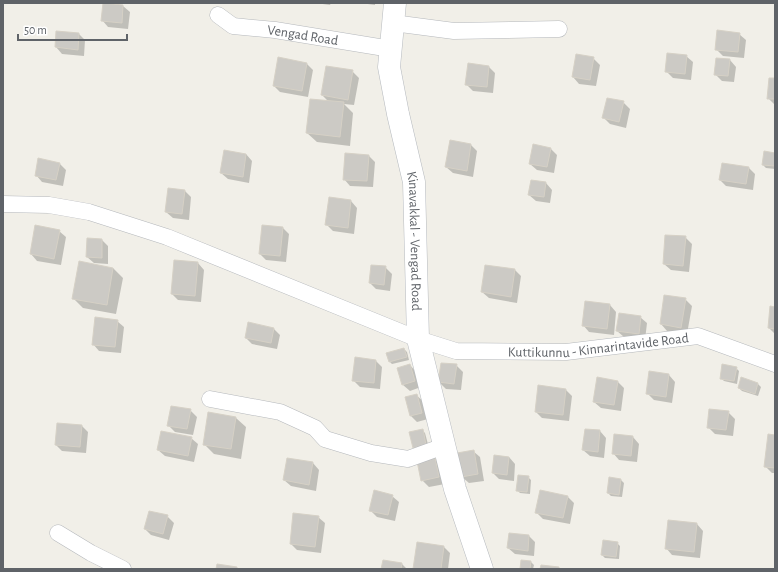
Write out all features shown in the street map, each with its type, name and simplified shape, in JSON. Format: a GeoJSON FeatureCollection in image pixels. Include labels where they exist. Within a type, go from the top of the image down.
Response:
{"type":"FeatureCollection","features":[{"type":"Feature","properties":{"kind":"main road","name":"Kinavakkal - Vengad Road"},"geometry":{"type":"LineString","coordinates":[[394,13],[390,67],[398,114],[414,182],[418,339],[455,490],[482,569]]}},
{"type":"Feature","properties":{"kind":"street"},"geometry":{"type":"LineString","coordinates":[[394,13],[454,31],[559,29]]}},
{"type":"Feature","properties":{"kind":"street","name":"Vengad Road"},"geometry":{"type":"LineString","coordinates":[[218,15],[233,26],[275,30],[391,50]]}},
{"type":"Feature","properties":{"kind":"street","name":"Kuttikunnu - Kinnarintavide Road"},"geometry":{"type":"LineString","coordinates":[[3,204],[49,205],[89,212],[167,237],[418,339],[456,351],[566,352],[698,336],[775,364]]}},
{"type":"Feature","properties":{"kind":"street"},"geometry":{"type":"LineString","coordinates":[[210,398],[280,412],[315,428],[326,439],[371,453],[408,459],[444,446]]}},
{"type":"Feature","properties":{"kind":"street"},"geometry":{"type":"LineString","coordinates":[[58,532],[90,553],[123,569]]}},
{"type":"Feature","properties":{"kind":"building"},"geometry":{"type":"Polygon","coordinates":[[[103,3],[123,5],[122,23],[101,21],[103,3]]]}},
{"type":"Feature","properties":{"kind":"building"},"geometry":{"type":"Polygon","coordinates":[[[717,30],[740,33],[738,52],[715,50],[717,30]]]}},
{"type":"Feature","properties":{"kind":"building"},"geometry":{"type":"Polygon","coordinates":[[[56,31],[79,33],[78,50],[55,47],[56,31]]]}},
{"type":"Feature","properties":{"kind":"building"},"geometry":{"type":"Polygon","coordinates":[[[667,53],[687,55],[685,74],[665,72],[667,53]]]}},
{"type":"Feature","properties":{"kind":"building"},"geometry":{"type":"Polygon","coordinates":[[[576,54],[594,57],[590,80],[572,77],[576,54]]]}},
{"type":"Feature","properties":{"kind":"building"},"geometry":{"type":"Polygon","coordinates":[[[278,57],[307,63],[302,91],[273,86],[278,57]]]}},
{"type":"Feature","properties":{"kind":"building"},"geometry":{"type":"Polygon","coordinates":[[[716,58],[730,59],[728,76],[714,75],[716,58]]]}},
{"type":"Feature","properties":{"kind":"building"},"geometry":{"type":"Polygon","coordinates":[[[468,63],[489,66],[487,87],[465,85],[468,63]]]}},
{"type":"Feature","properties":{"kind":"building"},"geometry":{"type":"Polygon","coordinates":[[[326,66],[353,70],[348,100],[321,95],[326,66]]]}},
{"type":"Feature","properties":{"kind":"building"},"geometry":{"type":"Polygon","coordinates":[[[769,78],[775,78],[775,99],[767,99],[769,78]]]}},
{"type":"Feature","properties":{"kind":"building"},"geometry":{"type":"Polygon","coordinates":[[[607,98],[624,101],[619,122],[602,118],[607,98]]]}},
{"type":"Feature","properties":{"kind":"building"},"geometry":{"type":"Polygon","coordinates":[[[310,99],[344,102],[340,137],[306,133],[310,99]]]}},
{"type":"Feature","properties":{"kind":"building"},"geometry":{"type":"Polygon","coordinates":[[[450,140],[471,144],[467,171],[445,167],[450,140]]]}},
{"type":"Feature","properties":{"kind":"building"},"geometry":{"type":"Polygon","coordinates":[[[533,144],[551,148],[547,167],[529,164],[533,144]]]}},
{"type":"Feature","properties":{"kind":"building"},"geometry":{"type":"Polygon","coordinates":[[[224,150],[246,154],[243,177],[220,173],[224,150]]]}},
{"type":"Feature","properties":{"kind":"building"},"geometry":{"type":"Polygon","coordinates":[[[764,151],[775,153],[775,166],[762,165],[764,151]]]}},
{"type":"Feature","properties":{"kind":"building"},"geometry":{"type":"Polygon","coordinates":[[[345,153],[369,155],[367,181],[343,180],[345,153]]]}},
{"type":"Feature","properties":{"kind":"building"},"geometry":{"type":"Polygon","coordinates":[[[38,158],[60,163],[56,180],[35,176],[38,158]]]}},
{"type":"Feature","properties":{"kind":"building"},"geometry":{"type":"Polygon","coordinates":[[[722,163],[749,167],[746,184],[719,180],[722,163]]]}},
{"type":"Feature","properties":{"kind":"building"},"geometry":{"type":"Polygon","coordinates":[[[531,180],[546,182],[544,197],[528,195],[531,180]]]}},
{"type":"Feature","properties":{"kind":"building"},"geometry":{"type":"Polygon","coordinates":[[[168,188],[185,190],[182,214],[165,212],[168,188]]]}},
{"type":"Feature","properties":{"kind":"building"},"geometry":{"type":"Polygon","coordinates":[[[329,197],[351,200],[348,228],[325,225],[329,197]]]}},
{"type":"Feature","properties":{"kind":"building"},"geometry":{"type":"Polygon","coordinates":[[[35,225],[60,230],[54,259],[30,254],[35,225]]]}},
{"type":"Feature","properties":{"kind":"building"},"geometry":{"type":"Polygon","coordinates":[[[262,225],[283,227],[280,256],[259,254],[262,225]]]}},
{"type":"Feature","properties":{"kind":"building"},"geometry":{"type":"Polygon","coordinates":[[[665,235],[686,236],[683,266],[663,264],[665,235]]]}},
{"type":"Feature","properties":{"kind":"building"},"geometry":{"type":"Polygon","coordinates":[[[87,238],[102,239],[102,258],[86,257],[87,238]]]}},
{"type":"Feature","properties":{"kind":"building"},"geometry":{"type":"Polygon","coordinates":[[[174,260],[198,262],[195,296],[171,294],[174,260]]]}},
{"type":"Feature","properties":{"kind":"building"},"geometry":{"type":"Polygon","coordinates":[[[79,261],[113,268],[107,305],[72,299],[79,261]]]}},
{"type":"Feature","properties":{"kind":"building"},"geometry":{"type":"Polygon","coordinates":[[[371,265],[386,266],[384,285],[369,283],[371,265]]]}},
{"type":"Feature","properties":{"kind":"building"},"geometry":{"type":"Polygon","coordinates":[[[485,265],[515,269],[511,297],[481,292],[485,265]]]}},
{"type":"Feature","properties":{"kind":"building"},"geometry":{"type":"Polygon","coordinates":[[[664,295],[686,298],[681,328],[660,324],[664,295]]]}},
{"type":"Feature","properties":{"kind":"building"},"geometry":{"type":"Polygon","coordinates":[[[585,301],[610,304],[607,329],[582,326],[585,301]]]}},
{"type":"Feature","properties":{"kind":"building"},"geometry":{"type":"Polygon","coordinates":[[[770,306],[775,307],[775,329],[768,328],[770,306]]]}},
{"type":"Feature","properties":{"kind":"building"},"geometry":{"type":"Polygon","coordinates":[[[619,313],[641,316],[639,334],[616,331],[619,313]]]}},
{"type":"Feature","properties":{"kind":"building"},"geometry":{"type":"Polygon","coordinates":[[[95,317],[118,320],[115,347],[92,345],[95,317]]]}},
{"type":"Feature","properties":{"kind":"building"},"geometry":{"type":"Polygon","coordinates":[[[248,322],[274,328],[271,343],[245,338],[248,322]]]}},
{"type":"Feature","properties":{"kind":"building"},"geometry":{"type":"Polygon","coordinates":[[[404,348],[407,357],[389,362],[386,353],[404,348]]]}},
{"type":"Feature","properties":{"kind":"building"},"geometry":{"type":"Polygon","coordinates":[[[355,357],[376,360],[374,383],[352,381],[355,357]]]}},
{"type":"Feature","properties":{"kind":"building"},"geometry":{"type":"Polygon","coordinates":[[[441,363],[457,364],[454,384],[438,382],[441,363]]]}},
{"type":"Feature","properties":{"kind":"building"},"geometry":{"type":"Polygon","coordinates":[[[410,364],[415,381],[402,385],[397,368],[410,364]]]}},
{"type":"Feature","properties":{"kind":"building"},"geometry":{"type":"Polygon","coordinates":[[[722,364],[737,367],[734,381],[720,379],[722,364]]]}},
{"type":"Feature","properties":{"kind":"building"},"geometry":{"type":"Polygon","coordinates":[[[649,371],[669,374],[666,397],[646,394],[649,371]]]}},
{"type":"Feature","properties":{"kind":"building"},"geometry":{"type":"Polygon","coordinates":[[[597,377],[618,381],[614,405],[593,402],[597,377]]]}},
{"type":"Feature","properties":{"kind":"building"},"geometry":{"type":"Polygon","coordinates":[[[741,377],[758,383],[755,394],[738,388],[741,377]]]}},
{"type":"Feature","properties":{"kind":"building"},"geometry":{"type":"Polygon","coordinates":[[[538,385],[566,389],[563,415],[535,412],[538,385]]]}},
{"type":"Feature","properties":{"kind":"building"},"geometry":{"type":"Polygon","coordinates":[[[417,394],[422,413],[410,416],[405,397],[417,394]]]}},
{"type":"Feature","properties":{"kind":"building"},"geometry":{"type":"Polygon","coordinates":[[[171,406],[191,409],[187,429],[167,426],[171,406]]]}},
{"type":"Feature","properties":{"kind":"building"},"geometry":{"type":"Polygon","coordinates":[[[709,409],[729,411],[726,430],[707,428],[709,409]]]}},
{"type":"Feature","properties":{"kind":"building"},"geometry":{"type":"Polygon","coordinates":[[[208,412],[236,417],[231,449],[203,445],[208,412]]]}},
{"type":"Feature","properties":{"kind":"building"},"geometry":{"type":"Polygon","coordinates":[[[57,423],[82,425],[80,447],[55,445],[57,423]]]}},
{"type":"Feature","properties":{"kind":"building"},"geometry":{"type":"Polygon","coordinates":[[[423,429],[426,445],[413,448],[409,432],[423,429]]]}},
{"type":"Feature","properties":{"kind":"building"},"geometry":{"type":"Polygon","coordinates":[[[585,429],[600,430],[598,452],[582,450],[585,429]]]}},
{"type":"Feature","properties":{"kind":"building"},"geometry":{"type":"Polygon","coordinates":[[[161,431],[192,437],[188,456],[157,450],[161,431]]]}},
{"type":"Feature","properties":{"kind":"building"},"geometry":{"type":"Polygon","coordinates":[[[614,434],[633,436],[631,456],[612,454],[614,434]]]}},
{"type":"Feature","properties":{"kind":"building"},"geometry":{"type":"Polygon","coordinates":[[[768,434],[775,435],[775,468],[764,467],[768,434]]]}},
{"type":"Feature","properties":{"kind":"building"},"geometry":{"type":"Polygon","coordinates":[[[474,450],[478,474],[461,477],[457,453],[474,450]]]}},
{"type":"Feature","properties":{"kind":"building"},"geometry":{"type":"Polygon","coordinates":[[[494,455],[509,457],[507,475],[492,473],[494,455]]]}},
{"type":"Feature","properties":{"kind":"building"},"geometry":{"type":"Polygon","coordinates":[[[287,458],[313,462],[309,485],[283,480],[287,458]]]}},
{"type":"Feature","properties":{"kind":"building"},"geometry":{"type":"Polygon","coordinates":[[[435,458],[439,477],[421,481],[417,461],[435,458]]]}},
{"type":"Feature","properties":{"kind":"building"},"geometry":{"type":"Polygon","coordinates":[[[518,475],[529,476],[527,492],[516,491],[518,475]]]}},
{"type":"Feature","properties":{"kind":"building"},"geometry":{"type":"Polygon","coordinates":[[[609,477],[621,479],[619,495],[607,493],[609,477]]]}},
{"type":"Feature","properties":{"kind":"building"},"geometry":{"type":"Polygon","coordinates":[[[374,490],[393,495],[388,515],[369,511],[374,490]]]}},
{"type":"Feature","properties":{"kind":"building"},"geometry":{"type":"Polygon","coordinates":[[[540,490],[568,496],[563,518],[535,513],[540,490]]]}},
{"type":"Feature","properties":{"kind":"building"},"geometry":{"type":"Polygon","coordinates":[[[149,511],[168,515],[163,534],[144,529],[149,511]]]}},
{"type":"Feature","properties":{"kind":"building"},"geometry":{"type":"Polygon","coordinates":[[[293,513],[319,516],[315,547],[290,544],[293,513]]]}},
{"type":"Feature","properties":{"kind":"building"},"geometry":{"type":"Polygon","coordinates":[[[668,520],[697,523],[694,552],[665,549],[668,520]]]}},
{"type":"Feature","properties":{"kind":"building"},"geometry":{"type":"Polygon","coordinates":[[[509,533],[529,535],[528,551],[507,548],[509,533]]]}},
{"type":"Feature","properties":{"kind":"building"},"geometry":{"type":"Polygon","coordinates":[[[603,540],[618,542],[616,557],[601,555],[603,540]]]}},
{"type":"Feature","properties":{"kind":"building"},"geometry":{"type":"Polygon","coordinates":[[[417,542],[444,546],[441,569],[413,569],[417,542]]]}},
{"type":"Feature","properties":{"kind":"building"},"geometry":{"type":"Polygon","coordinates":[[[383,560],[402,563],[401,569],[381,569],[383,560]]]}},
{"type":"Feature","properties":{"kind":"building"},"geometry":{"type":"Polygon","coordinates":[[[521,560],[531,561],[530,569],[520,569],[521,560]]]}},
{"type":"Feature","properties":{"kind":"building"},"geometry":{"type":"Polygon","coordinates":[[[217,564],[237,567],[237,569],[216,569],[217,564]]]}},
{"type":"Feature","properties":{"kind":"building"},"geometry":{"type":"Polygon","coordinates":[[[541,565],[559,567],[559,569],[540,569],[541,565]]]}}]}
